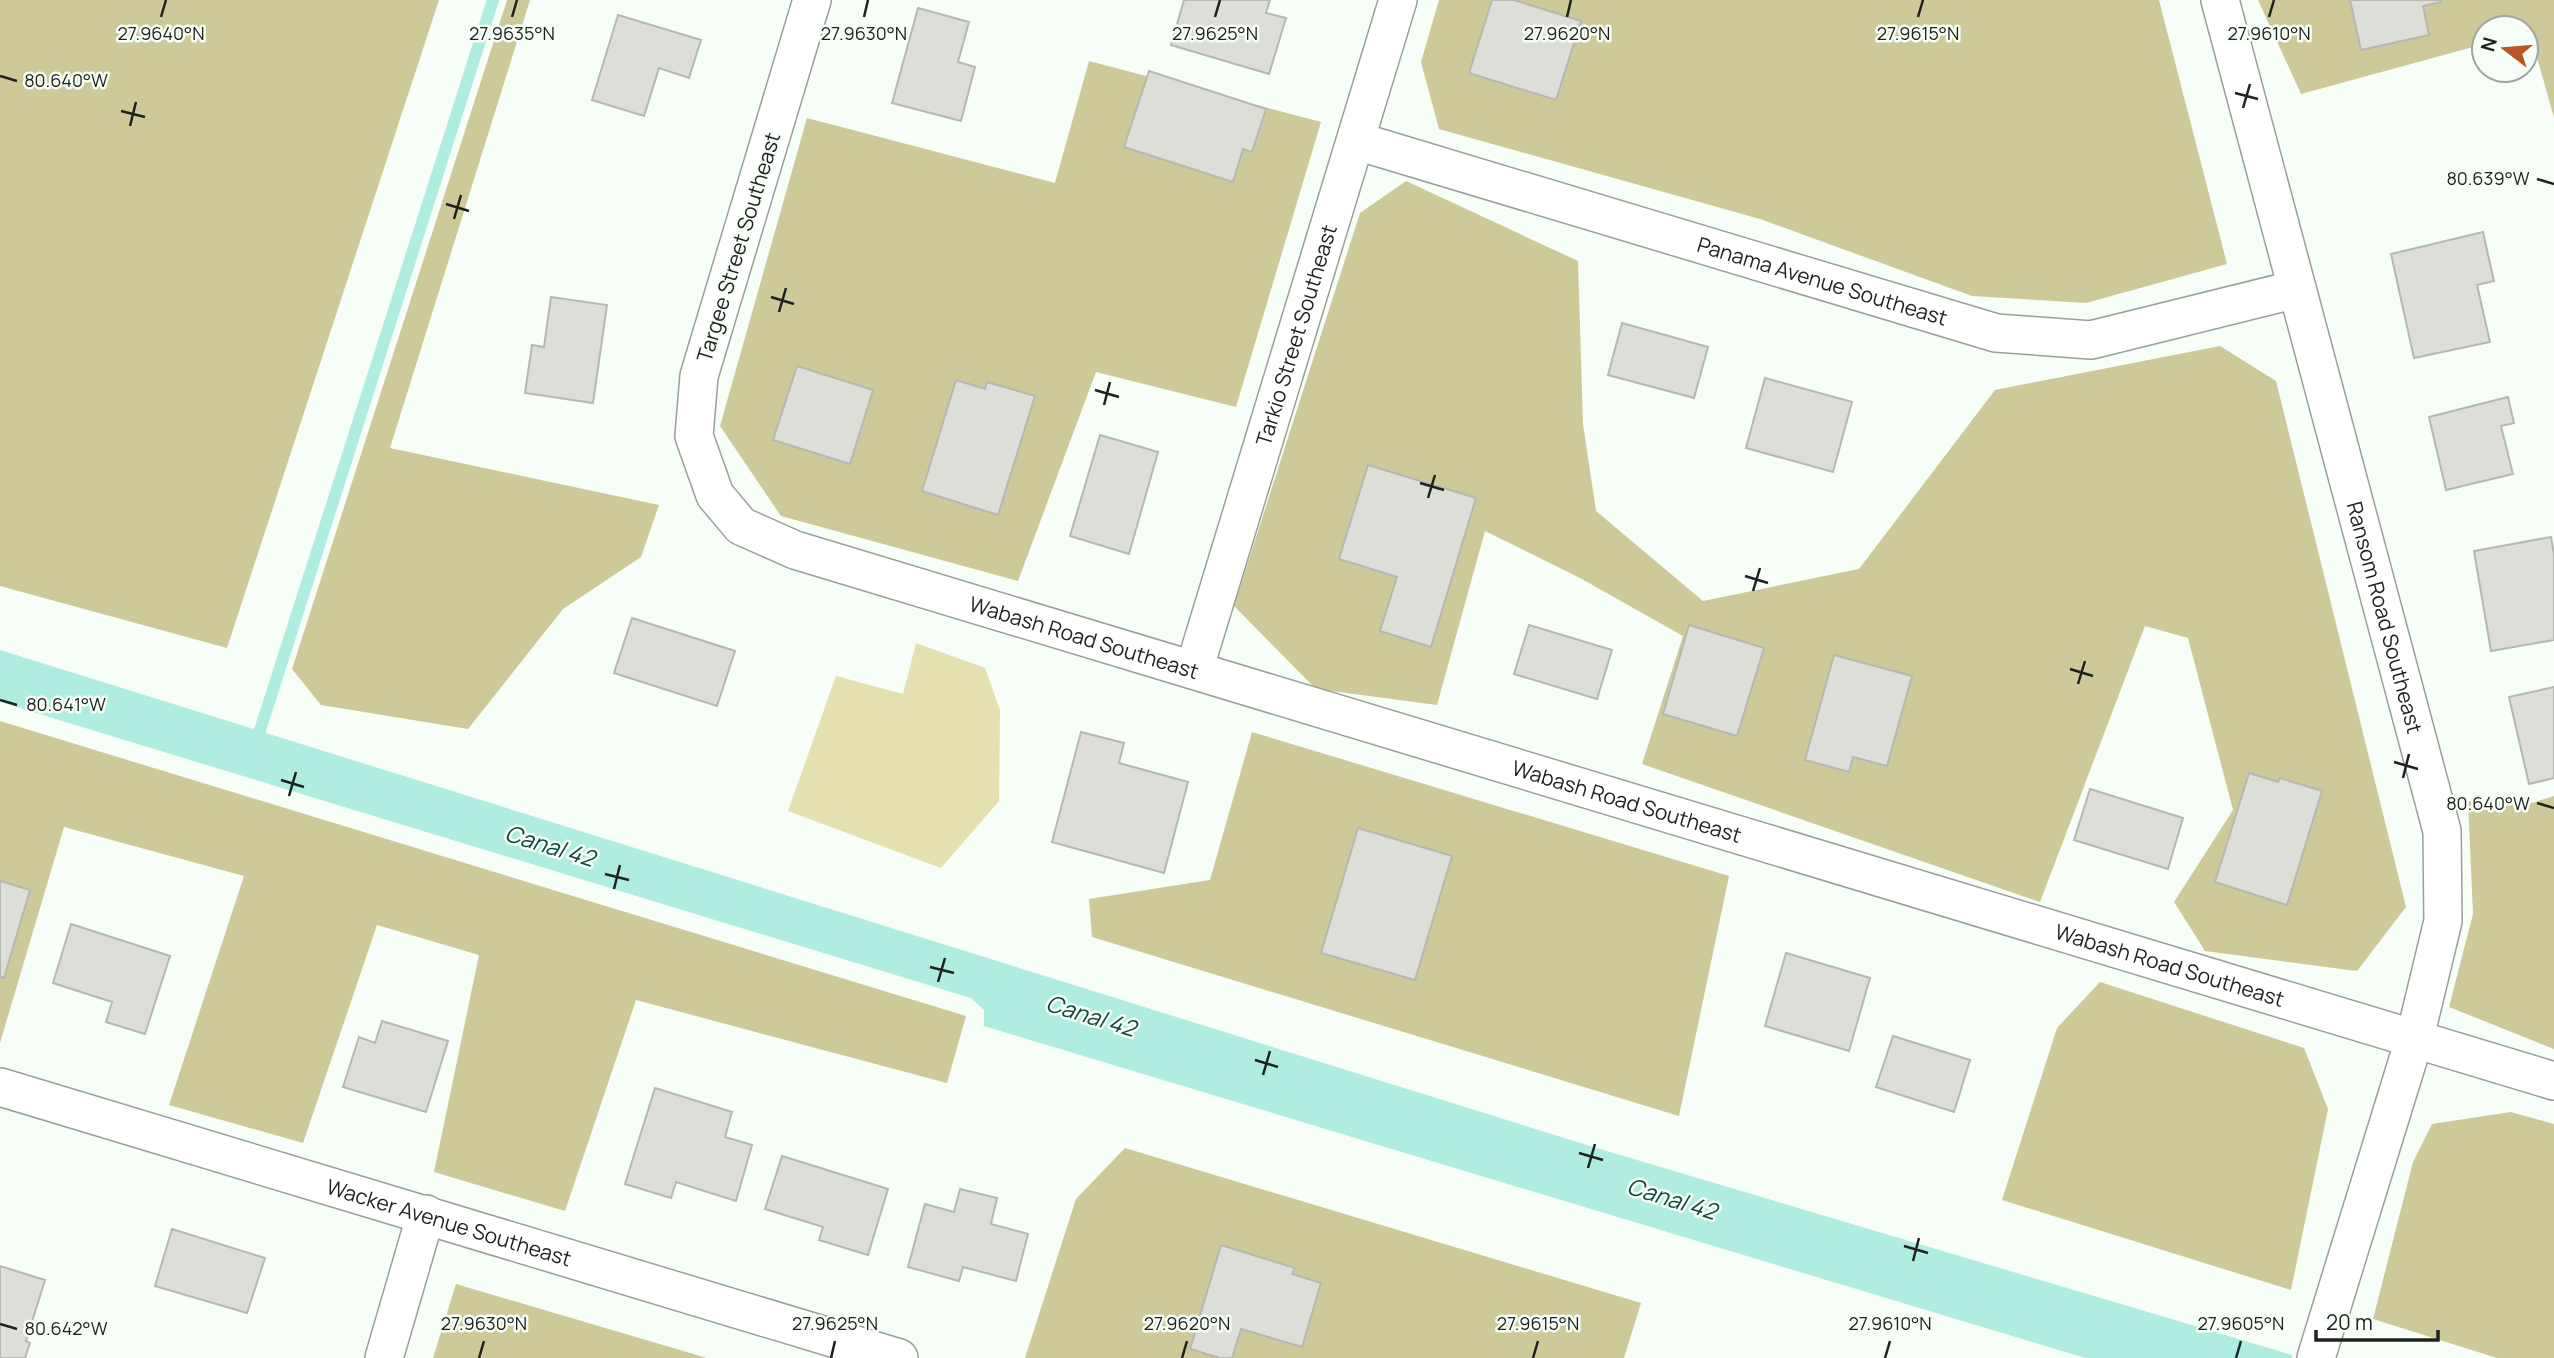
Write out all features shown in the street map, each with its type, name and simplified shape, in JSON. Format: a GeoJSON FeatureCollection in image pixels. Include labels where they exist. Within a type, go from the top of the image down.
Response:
{"type":"FeatureCollection","features":[{"type":"Feature","properties":{"kind":"street","name":"Targee Street Southeast"},"geometry":{"type":"LineString","coordinates":[[715,495],[694,436],[699,376],[811,0]]}},
{"type":"Feature","properties":{"kind":"street","name":"Tarkio Street Southeast"},"geometry":{"type":"LineString","coordinates":[[1194,670],[1398,0]]}},
{"type":"Feature","properties":{"kind":"street","name":"Ransom Road Southeast"},"geometry":{"type":"LineString","coordinates":[[2220,0],[2442,831],[2443,921],[2415,1037],[2316,1358]]}},
{"type":"Feature","properties":{"kind":"street","name":"Panama Avenue Southeast"},"geometry":{"type":"LineString","coordinates":[[1357,141],[1996,333],[2091,340],[2297,289]]}},
{"type":"Feature","properties":{"kind":"street","name":"Wabash Road Southeast"},"geometry":{"type":"LineString","coordinates":[[715,495],[741,526],[794,550],[2554,1081]]}},
{"type":"Feature","properties":{"kind":"street","name":"Wacker Avenue Southeast"},"geometry":{"type":"LineString","coordinates":[[0,1087],[900,1358]]}},
{"type":"Feature","properties":{"kind":"street"},"geometry":{"type":"LineString","coordinates":[[384,1358],[426,1214]]}},
{"type":"Feature","properties":{"kind":"shaded area"},"geometry":{"type":"Polygon","coordinates":[[[0,0],[439,0],[227,648],[0,586],[0,0]]]}},
{"type":"Feature","properties":{"kind":"shaded area"},"geometry":{"type":"Polygon","coordinates":[[[507,0],[530,0],[390,448],[659,505],[641,557],[563,609],[468,729],[321,705],[292,669],[507,0]]]}},
{"type":"Feature","properties":{"kind":"shaded area"},"geometry":{"type":"Polygon","coordinates":[[[1439,0],[2159,0],[2227,264],[2086,303],[1972,296],[1760,219],[1439,129],[1421,62],[1439,0]]]}},
{"type":"Feature","properties":{"kind":"shaded area"},"geometry":{"type":"Polygon","coordinates":[[[2258,0],[2554,0],[2554,118],[2540,68],[2540,14],[2470,14],[2470,48],[2301,94],[2258,0]]]}},
{"type":"Feature","properties":{"kind":"shaded area"},"geometry":{"type":"Polygon","coordinates":[[[1089,61],[1321,122],[1236,407],[1096,372],[1018,581],[781,516],[720,426],[807,118],[1055,183],[1089,61]]]}},
{"type":"Feature","properties":{"kind":"shaded area"},"geometry":{"type":"Polygon","coordinates":[[[1406,181],[1578,261],[1583,424],[1596,511],[1703,601],[1859,569],[1995,390],[2220,346],[2276,381],[2406,907],[2357,971],[2205,951],[2174,902],[2233,810],[2188,638],[2145,626],[2040,902],[1642,764],[1683,636],[1580,578],[1485,531],[1437,705],[1316,689],[1234,606],[1360,213],[1406,181]]]}},
{"type":"Feature","properties":{"kind":"shaded area"},"geometry":{"type":"Polygon","coordinates":[[[916,643],[985,668],[1000,710],[999,801],[941,868],[788,811],[836,676],[903,694],[916,643]]]}},
{"type":"Feature","properties":{"kind":"shaded area"},"geometry":{"type":"Polygon","coordinates":[[[0,721],[966,1016],[947,1083],[636,1000],[565,1211],[434,1172],[479,955],[377,925],[303,1143],[169,1105],[244,876],[64,827],[0,1043],[0,721]]]}},
{"type":"Feature","properties":{"kind":"shaded area"},"geometry":{"type":"Polygon","coordinates":[[[1252,732],[1729,876],[1679,1116],[1092,937],[1089,899],[1210,880],[1252,732]]]}},
{"type":"Feature","properties":{"kind":"shaded area"},"geometry":{"type":"Polygon","coordinates":[[[2554,796],[2554,1049],[2449,1007],[2473,914],[2468,801],[2532,803],[2554,796]]]}},
{"type":"Feature","properties":{"kind":"shaded area"},"geometry":{"type":"Polygon","coordinates":[[[2100,982],[2304,1048],[2328,1109],[2291,1290],[2002,1200],[2057,1028],[2100,982]]]}},
{"type":"Feature","properties":{"kind":"shaded area"},"geometry":{"type":"Polygon","coordinates":[[[2511,1112],[2554,1124],[2554,1358],[2497,1358],[2373,1319],[2413,1162],[2432,1124],[2511,1112]]]}},
{"type":"Feature","properties":{"kind":"shaded area"},"geometry":{"type":"Polygon","coordinates":[[[1125,1148],[1641,1303],[1624,1358],[1025,1358],[1076,1199],[1125,1148]]]}},
{"type":"Feature","properties":{"kind":"shaded area"},"geometry":{"type":"Polygon","coordinates":[[[456,1284],[707,1358],[433,1358],[456,1284]]]}},
{"type":"Feature","properties":{"kind":"water","name":"Canal 42"},"geometry":{"type":"Polygon","coordinates":[[[0,650],[1590,1146],[2292,1355],[2292,1358],[2085,1358],[984,1026],[984,1010],[971,998],[0,702],[0,650]]]}},
{"type":"Feature","properties":{"kind":"building"},"geometry":{"type":"Polygon","coordinates":[[[1184,0],[1270,0],[1266,13],[1286,18],[1269,74],[1171,45],[1184,0]]]}},
{"type":"Feature","properties":{"kind":"building"},"geometry":{"type":"Polygon","coordinates":[[[1492,0],[1514,0],[1581,21],[1556,100],[1469,73],[1492,0]]]}},
{"type":"Feature","properties":{"kind":"building"},"geometry":{"type":"Polygon","coordinates":[[[2350,0],[2441,2],[2423,6],[2429,35],[2361,50],[2350,0]]]}},
{"type":"Feature","properties":{"kind":"building"},"geometry":{"type":"Polygon","coordinates":[[[918,8],[969,22],[958,62],[975,67],[961,121],[892,103],[918,8]]]}},
{"type":"Feature","properties":{"kind":"building"},"geometry":{"type":"Polygon","coordinates":[[[618,15],[701,40],[689,78],[659,68],[644,116],[592,100],[618,15]]]}},
{"type":"Feature","properties":{"kind":"building"},"geometry":{"type":"Polygon","coordinates":[[[1149,71],[1266,109],[1252,152],[1243,149],[1233,182],[1124,147],[1149,71]]]}},
{"type":"Feature","properties":{"kind":"building"},"geometry":{"type":"Polygon","coordinates":[[[2483,232],[2494,281],[2477,285],[2490,342],[2414,358],[2391,254],[2483,232]]]}},
{"type":"Feature","properties":{"kind":"building"},"geometry":{"type":"Polygon","coordinates":[[[551,297],[607,305],[593,403],[525,393],[532,345],[544,347],[551,297]]]}},
{"type":"Feature","properties":{"kind":"building"},"geometry":{"type":"Polygon","coordinates":[[[1622,323],[1708,347],[1694,398],[1608,375],[1622,323]]]}},
{"type":"Feature","properties":{"kind":"building"},"geometry":{"type":"Polygon","coordinates":[[[797,366],[873,390],[850,464],[773,440],[797,366]]]}},
{"type":"Feature","properties":{"kind":"building"},"geometry":{"type":"Polygon","coordinates":[[[1765,378],[1852,402],[1833,472],[1746,448],[1765,378]]]}},
{"type":"Feature","properties":{"kind":"building"},"geometry":{"type":"Polygon","coordinates":[[[956,380],[985,389],[987,382],[1035,396],[998,515],[922,491],[956,380]]]}},
{"type":"Feature","properties":{"kind":"building"},"geometry":{"type":"Polygon","coordinates":[[[2508,397],[2514,423],[2501,426],[2513,474],[2446,490],[2429,417],[2508,397]]]}},
{"type":"Feature","properties":{"kind":"building"},"geometry":{"type":"Polygon","coordinates":[[[1100,435],[1158,452],[1129,554],[1070,536],[1100,435]]]}},
{"type":"Feature","properties":{"kind":"building"},"geometry":{"type":"Polygon","coordinates":[[[1368,465],[1476,498],[1431,647],[1380,631],[1397,577],[1339,559],[1368,465]]]}},
{"type":"Feature","properties":{"kind":"building"},"geometry":{"type":"Polygon","coordinates":[[[2551,537],[2554,555],[2554,640],[2491,651],[2474,551],[2551,537]]]}},
{"type":"Feature","properties":{"kind":"building"},"geometry":{"type":"Polygon","coordinates":[[[632,618],[735,651],[717,706],[614,673],[632,618]]]}},
{"type":"Feature","properties":{"kind":"building"},"geometry":{"type":"Polygon","coordinates":[[[1529,625],[1612,650],[1597,699],[1514,674],[1529,625]]]}},
{"type":"Feature","properties":{"kind":"building"},"geometry":{"type":"Polygon","coordinates":[[[1689,625],[1764,648],[1737,736],[1663,714],[1689,625]]]}},
{"type":"Feature","properties":{"kind":"building"},"geometry":{"type":"Polygon","coordinates":[[[1834,655],[1912,676],[1887,766],[1853,757],[1849,772],[1805,760],[1834,655]]]}},
{"type":"Feature","properties":{"kind":"building"},"geometry":{"type":"Polygon","coordinates":[[[2554,687],[2554,778],[2529,784],[2509,697],[2554,687]]]}},
{"type":"Feature","properties":{"kind":"building"},"geometry":{"type":"Polygon","coordinates":[[[1081,732],[1124,743],[1119,763],[1188,782],[1164,873],[1052,842],[1081,732]]]}},
{"type":"Feature","properties":{"kind":"building"},"geometry":{"type":"Polygon","coordinates":[[[2249,773],[2278,782],[2280,778],[2322,791],[2287,905],[2215,882],[2249,773]]]}},
{"type":"Feature","properties":{"kind":"building"},"geometry":{"type":"Polygon","coordinates":[[[2090,789],[2183,818],[2168,869],[2074,840],[2090,789]]]}},
{"type":"Feature","properties":{"kind":"building"},"geometry":{"type":"Polygon","coordinates":[[[1358,828],[1452,856],[1415,980],[1321,953],[1358,828]]]}},
{"type":"Feature","properties":{"kind":"building"},"geometry":{"type":"Polygon","coordinates":[[[0,881],[30,890],[4,978],[0,977],[0,881]]]}},
{"type":"Feature","properties":{"kind":"building"},"geometry":{"type":"Polygon","coordinates":[[[71,924],[170,956],[145,1034],[106,1022],[112,1002],[53,983],[71,924]]]}},
{"type":"Feature","properties":{"kind":"building"},"geometry":{"type":"Polygon","coordinates":[[[1786,953],[1870,978],[1849,1051],[1765,1026],[1786,953]]]}},
{"type":"Feature","properties":{"kind":"building"},"geometry":{"type":"Polygon","coordinates":[[[382,1021],[448,1041],[426,1112],[343,1087],[359,1037],[375,1043],[382,1021]]]}},
{"type":"Feature","properties":{"kind":"building"},"geometry":{"type":"Polygon","coordinates":[[[1893,1036],[1970,1060],[1954,1112],[1876,1087],[1893,1036]]]}},
{"type":"Feature","properties":{"kind":"building"},"geometry":{"type":"Polygon","coordinates":[[[655,1088],[732,1112],[725,1137],[752,1145],[736,1201],[676,1182],[671,1198],[625,1184],[655,1088]]]}},
{"type":"Feature","properties":{"kind":"building"},"geometry":{"type":"Polygon","coordinates":[[[782,1156],[888,1189],[868,1255],[819,1240],[823,1227],[765,1209],[782,1156]]]}},
{"type":"Feature","properties":{"kind":"building"},"geometry":{"type":"Polygon","coordinates":[[[960,1189],[997,1198],[991,1224],[1028,1234],[1016,1281],[963,1267],[959,1281],[908,1267],[925,1204],[954,1212],[960,1189]]]}},
{"type":"Feature","properties":{"kind":"building"},"geometry":{"type":"Polygon","coordinates":[[[172,1229],[265,1258],[247,1313],[155,1286],[172,1229]]]}},
{"type":"Feature","properties":{"kind":"building"},"geometry":{"type":"Polygon","coordinates":[[[1221,1245],[1295,1268],[1292,1274],[1321,1283],[1302,1347],[1241,1329],[1232,1358],[1220,1358],[1190,1349],[1221,1245]]]}},
{"type":"Feature","properties":{"kind":"building"},"geometry":{"type":"Polygon","coordinates":[[[0,1266],[45,1280],[26,1341],[30,1343],[25,1358],[0,1358],[0,1266]]]}},
{"type":"Feature","properties":{"kind":"waterway"},"geometry":{"type":"LineString","coordinates":[[255,746],[493,0]]}}]}
